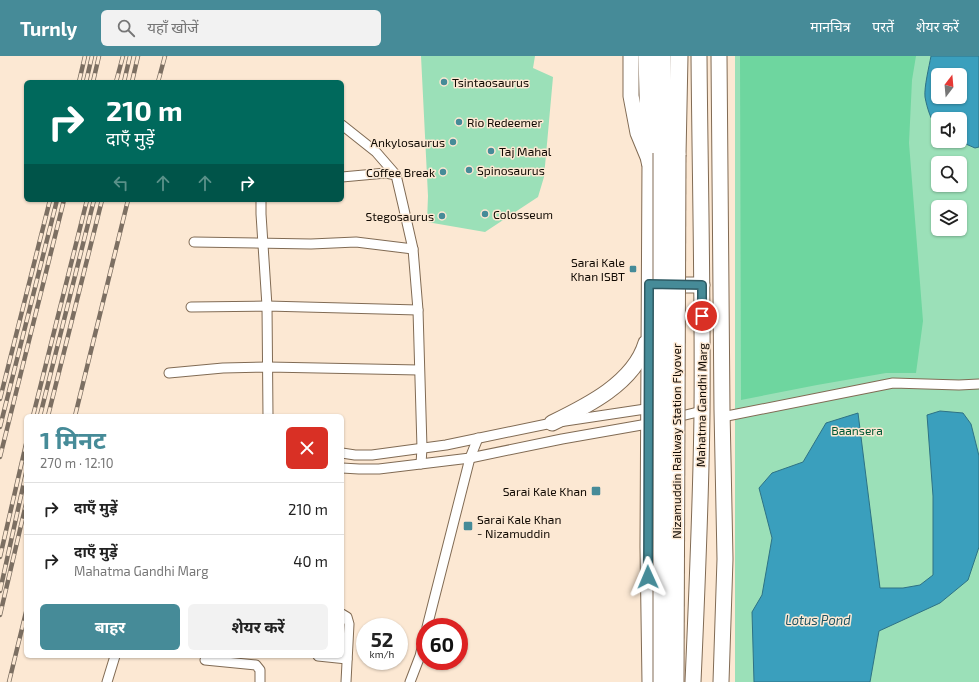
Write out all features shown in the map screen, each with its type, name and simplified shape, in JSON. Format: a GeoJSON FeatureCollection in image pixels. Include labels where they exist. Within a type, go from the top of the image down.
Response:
{"type":"FeatureCollection","features":[{"type":"Feature","properties":{"kind":"highway"},"geometry":{"type":"LineString","coordinates":[[647,56],[650,162]]}},
{"type":"Feature","properties":{"kind":"highway","name":"Nizamuddin Railway Station Flyover"},"geometry":{"type":"LineString","coordinates":[[662,56],[670,78],[675,682]]}},
{"type":"Feature","properties":{"kind":"highway","name":"Nizamuddin Railway Station Flyover"},"geometry":{"type":"LineString","coordinates":[[662,682],[670,78],[679,56]]}},
{"type":"Feature","properties":{"kind":"main road"},"geometry":{"type":"LineString","coordinates":[[632,56],[631,96],[638,133],[650,162],[648,546],[650,682]]}},
{"type":"Feature","properties":{"kind":"main road","name":"Mahatma Gandhi Marg"},"geometry":{"type":"LineString","coordinates":[[693,682],[699,546],[702,412],[699,56]]}},
{"type":"Feature","properties":{"kind":"main road"},"geometry":{"type":"LineString","coordinates":[[719,56],[722,417],[725,560],[721,682]]}},
{"type":"Feature","properties":{"kind":"main road"},"geometry":{"type":"LineString","coordinates":[[649,284],[702,285]]}},
{"type":"Feature","properties":{"kind":"main road"},"geometry":{"type":"LineString","coordinates":[[552,423],[586,406],[619,383],[636,366],[643,353],[649,334]]}},
{"type":"Feature","properties":{"kind":"main road"},"geometry":{"type":"LineString","coordinates":[[648,546],[699,546]]}},
{"type":"Feature","properties":{"kind":"street"},"geometry":{"type":"LineString","coordinates":[[344,126],[376,152],[396,175],[413,249],[418,310],[422,448],[421,464]]}},
{"type":"Feature","properties":{"kind":"street"},"geometry":{"type":"LineString","coordinates":[[344,177],[386,173],[396,175]]}},
{"type":"Feature","properties":{"kind":"street"},"geometry":{"type":"LineString","coordinates":[[261,202],[267,306],[268,414]]}},
{"type":"Feature","properties":{"kind":"street"},"geometry":{"type":"LineString","coordinates":[[194,242],[311,244],[356,242],[413,249]]}},
{"type":"Feature","properties":{"kind":"street"},"geometry":{"type":"LineString","coordinates":[[191,307],[267,306],[418,310]]}},
{"type":"Feature","properties":{"kind":"street"},"geometry":{"type":"LineString","coordinates":[[169,373],[223,368],[268,367],[419,370]]}},
{"type":"Feature","properties":{"kind":"street"},"geometry":{"type":"LineString","coordinates":[[722,417],[893,383],[959,385],[979,384]]}},
{"type":"Feature","properties":{"kind":"street"},"geometry":{"type":"LineString","coordinates":[[344,453],[372,455],[446,445],[552,423],[649,408],[702,412]]}},
{"type":"Feature","properties":{"kind":"street"},"geometry":{"type":"LineString","coordinates":[[344,468],[379,468],[470,458],[562,439],[649,424],[702,412]]}},
{"type":"Feature","properties":{"kind":"street"},"geometry":{"type":"LineString","coordinates":[[429,618],[470,458],[478,438]]}},
{"type":"Feature","properties":{"kind":"street"},"geometry":{"type":"LineString","coordinates":[[344,615],[347,617],[349,624],[346,682]]}},
{"type":"Feature","properties":{"kind":"street"},"geometry":{"type":"LineString","coordinates":[[107,682],[114,658]]}},
{"type":"Feature","properties":{"kind":"street"},"geometry":{"type":"LineString","coordinates":[[337,658],[347,659]]}},
{"type":"Feature","properties":{"kind":"street"},"geometry":{"type":"LineString","coordinates":[[205,660],[256,665],[260,670],[260,682]]}},
{"type":"Feature","properties":{"kind":"street"},"geometry":{"type":"LineString","coordinates":[[410,682],[416,666]]}},
{"type":"Feature","properties":{"kind":"green space"},"geometry":{"type":"Polygon","coordinates":[[[421,56],[535,56],[533,68],[553,77],[544,177],[538,197],[485,232],[427,222],[428,196],[421,56]]]}},
{"type":"Feature","properties":{"kind":"green space","name":"Baansera"},"geometry":{"type":"Polygon","coordinates":[[[735,56],[979,56],[979,682],[735,682],[735,56]]]}},
{"type":"Feature","properties":{"kind":"green space"},"geometry":{"type":"Polygon","coordinates":[[[740,56],[916,56],[912,80],[909,143],[923,321],[916,373],[886,373],[741,400],[740,56]]]}},
{"type":"Feature","properties":{"kind":"water"},"geometry":{"type":"Polygon","coordinates":[[[931,56],[979,56],[979,147],[975,148],[967,144],[967,112],[931,112],[931,117],[925,97],[931,56]]]}},
{"type":"Feature","properties":{"kind":"water","name":"Lotus Pond"},"geometry":{"type":"Polygon","coordinates":[[[940,411],[963,413],[971,424],[979,456],[979,547],[968,580],[940,603],[879,631],[870,682],[754,682],[752,612],[762,595],[772,538],[759,488],[772,473],[803,462],[826,423],[858,413],[880,588],[903,588],[920,585],[933,575],[933,496],[927,415],[940,411]]]}},
{"type":"Feature","properties":{"kind":"railway"},"geometry":{"type":"LineString","coordinates":[[79,80],[85,56]]}},
{"type":"Feature","properties":{"kind":"railway"},"geometry":{"type":"LineString","coordinates":[[86,80],[92,56]]}},
{"type":"Feature","properties":{"kind":"railway"},"geometry":{"type":"LineString","coordinates":[[93,80],[99,56]]}},
{"type":"Feature","properties":{"kind":"railway"},"geometry":{"type":"LineString","coordinates":[[117,80],[123,56]]}},
{"type":"Feature","properties":{"kind":"railway"},"geometry":{"type":"LineString","coordinates":[[124,80],[130,56]]}},
{"type":"Feature","properties":{"kind":"railway"},"geometry":{"type":"LineString","coordinates":[[132,80],[138,56]]}},
{"type":"Feature","properties":{"kind":"railway"},"geometry":{"type":"LineString","coordinates":[[159,80],[165,56]]}},
{"type":"Feature","properties":{"kind":"railway"},"geometry":{"type":"LineString","coordinates":[[0,399],[49,202]]}},
{"type":"Feature","properties":{"kind":"railway"},"geometry":{"type":"LineString","coordinates":[[0,427],[56,202]]}},
{"type":"Feature","properties":{"kind":"railway"},"geometry":{"type":"LineString","coordinates":[[0,457],[64,202]]}},
{"type":"Feature","properties":{"kind":"railway"},"geometry":{"type":"LineString","coordinates":[[34,414],[86,202]]}},
{"type":"Feature","properties":{"kind":"railway"},"geometry":{"type":"LineString","coordinates":[[40,414],[94,202]]}},
{"type":"Feature","properties":{"kind":"railway"},"geometry":{"type":"LineString","coordinates":[[48,414],[102,202]]}},
{"type":"Feature","properties":{"kind":"railway"},"geometry":{"type":"LineString","coordinates":[[75,414],[128,202]]}},
{"type":"Feature","properties":{"kind":"railway"},"geometry":{"type":"LineString","coordinates":[[0,557],[24,453]]}},
{"type":"Feature","properties":{"kind":"railway"},"geometry":{"type":"LineString","coordinates":[[0,591],[24,482]]}},
{"type":"Feature","properties":{"kind":"railway"},"geometry":{"type":"LineString","coordinates":[[0,615],[24,513]]}},
{"type":"Feature","properties":{"kind":"railway"},"geometry":{"type":"LineString","coordinates":[[9,682],[24,620]]}},
{"type":"Feature","properties":{"kind":"place","name":"Tsintaosaurus"},"geometry":{"type":"Point","coordinates":[444,82]}},
{"type":"Feature","properties":{"kind":"place","name":"Rio Redeemer"},"geometry":{"type":"Point","coordinates":[459,122]}},
{"type":"Feature","properties":{"kind":"place","name":"Ankylosaurus"},"geometry":{"type":"Point","coordinates":[453,142]}},
{"type":"Feature","properties":{"kind":"place","name":"Taj Mahal"},"geometry":{"type":"Point","coordinates":[491,151]}},
{"type":"Feature","properties":{"kind":"place","name":"Spinosaurus"},"geometry":{"type":"Point","coordinates":[469,170]}},
{"type":"Feature","properties":{"kind":"place","name":"Coffee Break"},"geometry":{"type":"Point","coordinates":[443,172]}},
{"type":"Feature","properties":{"kind":"place","name":"Colosseum"},"geometry":{"type":"Point","coordinates":[485,214]}},
{"type":"Feature","properties":{"kind":"place","name":"Stegosaurus"},"geometry":{"type":"Point","coordinates":[442,216]}},
{"type":"Feature","properties":{"kind":"place","name":"Sarai Kale Khan ISBT"},"geometry":{"type":"Point","coordinates":[633,269]}},
{"type":"Feature","properties":{"kind":"place","name":"Sarai Kale Khan"},"geometry":{"type":"Point","coordinates":[596,491]}},
{"type":"Feature","properties":{"kind":"place","name":"Sarai Kale Khan - Nizamuddin"},"geometry":{"type":"Point","coordinates":[468,526]}},
{"type":"Feature","properties":{"kind":"route"},"geometry":{"type":"LineString","coordinates":[[648,577],[649,284],[702,285],[702,316]]}}]}
